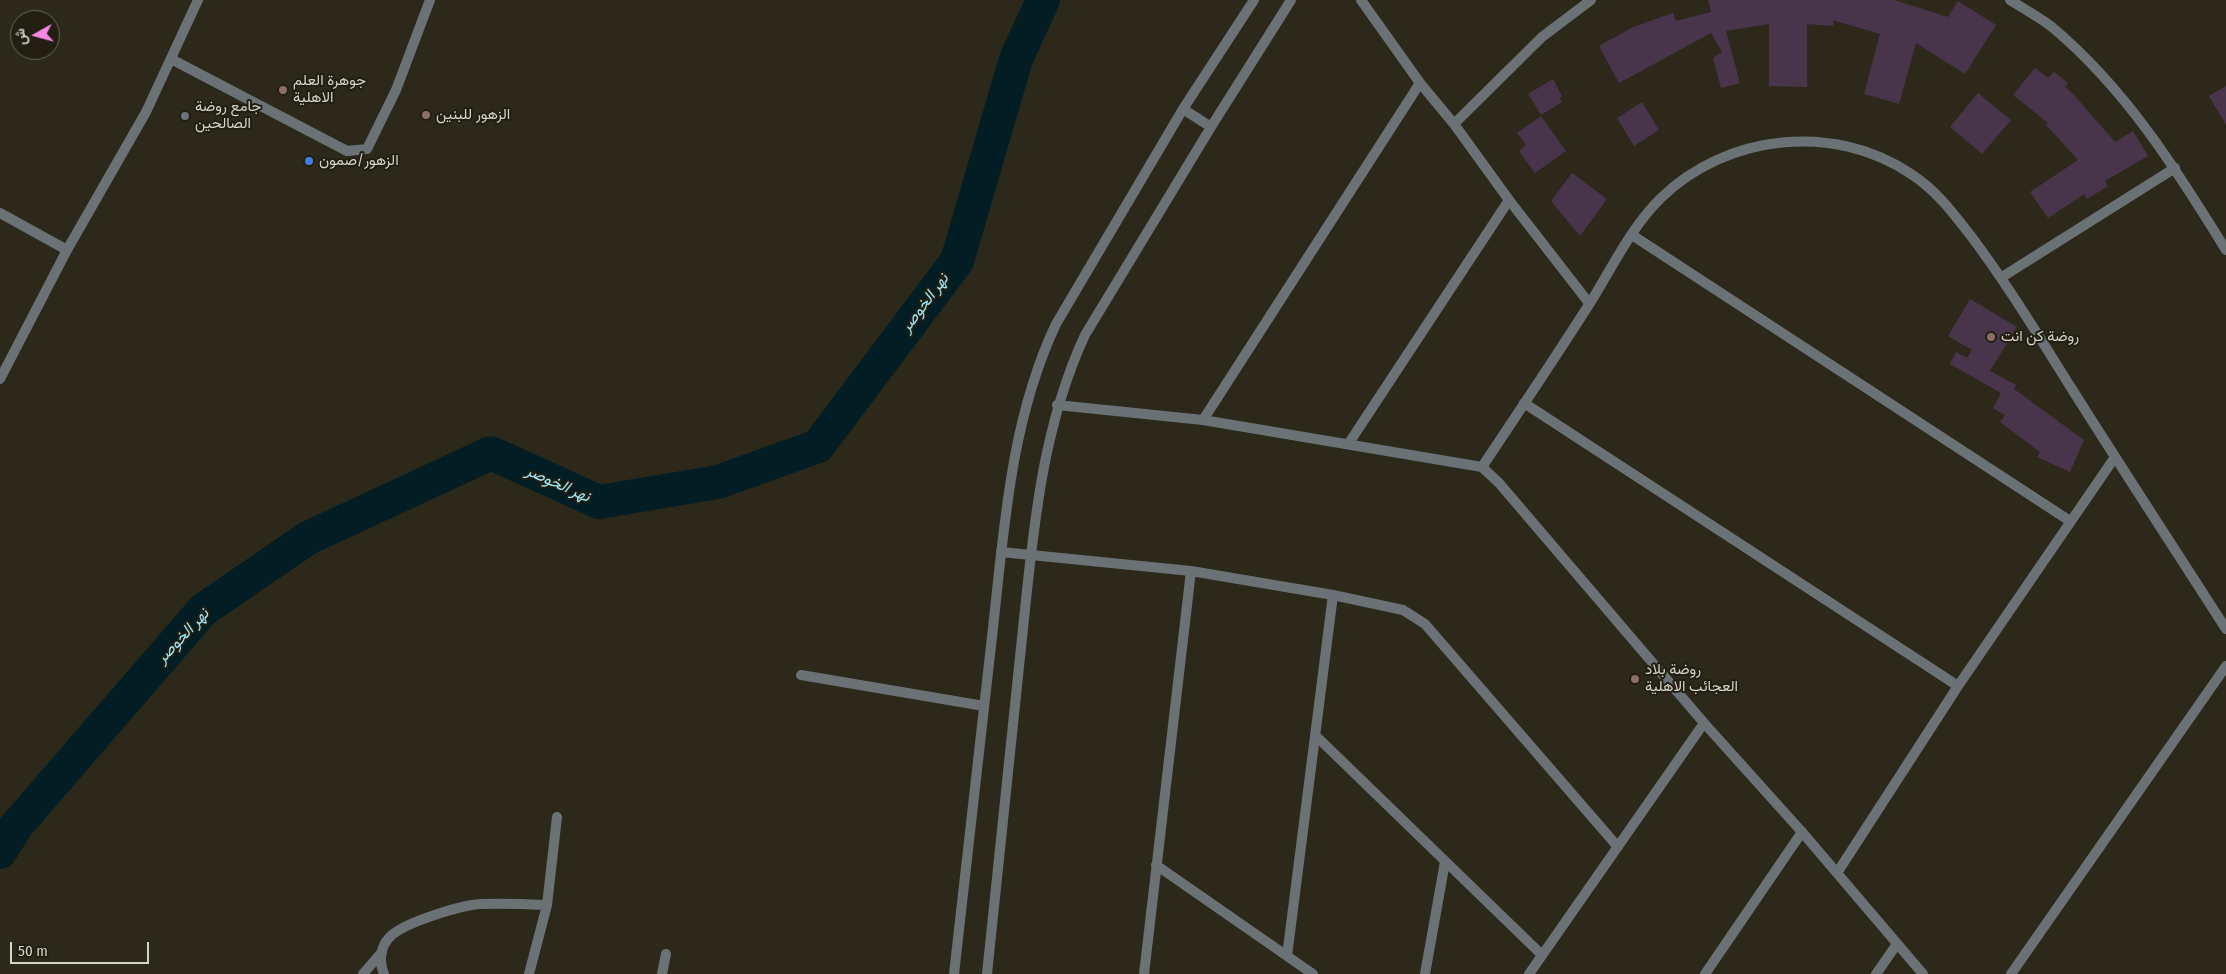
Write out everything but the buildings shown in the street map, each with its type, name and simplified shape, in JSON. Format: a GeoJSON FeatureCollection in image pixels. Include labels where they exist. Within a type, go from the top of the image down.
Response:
{"type":"FeatureCollection","features":[{"type":"Feature","properties":{"kind":"street"},"geometry":{"type":"LineString","coordinates":[[0,379],[68,250],[146,112],[198,0]]}},
{"type":"Feature","properties":{"kind":"street"},"geometry":{"type":"LineString","coordinates":[[171,59],[347,152],[367,149],[396,90],[430,0]]}},
{"type":"Feature","properties":{"kind":"street"},"geometry":{"type":"LineString","coordinates":[[954,974],[1001,552],[1020,431],[1041,355],[1056,324],[1183,110],[1254,0]]}},
{"type":"Feature","properties":{"kind":"street"},"geometry":{"type":"LineString","coordinates":[[987,974],[1031,554],[1045,461],[1057,405],[1069,370],[1085,336],[1211,127],[1291,0]]}},
{"type":"Feature","properties":{"kind":"street"},"geometry":{"type":"LineString","coordinates":[[1361,0],[1420,83],[1454,124],[1509,200],[1590,304]]}},
{"type":"Feature","properties":{"kind":"street"},"geometry":{"type":"LineString","coordinates":[[1454,124],[1542,37],[1592,0]]}},
{"type":"Feature","properties":{"kind":"street"},"geometry":{"type":"LineString","coordinates":[[2010,0],[2050,26],[2088,59],[2127,103],[2175,168],[2226,250]]}},
{"type":"Feature","properties":{"kind":"street"},"geometry":{"type":"LineString","coordinates":[[1202,420],[1420,83]]}},
{"type":"Feature","properties":{"kind":"street"},"geometry":{"type":"LineString","coordinates":[[1183,110],[1211,127]]}},
{"type":"Feature","properties":{"kind":"street"},"geometry":{"type":"LineString","coordinates":[[1482,467],[1590,304],[1632,235],[1660,198],[1696,170],[1737,151],[1781,141],[1826,142],[1870,153],[1911,174],[1945,203],[2002,277],[2226,629]]}},
{"type":"Feature","properties":{"kind":"street"},"geometry":{"type":"LineString","coordinates":[[2002,277],[2175,168]]}},
{"type":"Feature","properties":{"kind":"street"},"geometry":{"type":"LineString","coordinates":[[1349,443],[1509,200]]}},
{"type":"Feature","properties":{"kind":"street"},"geometry":{"type":"LineString","coordinates":[[0,213],[68,250]]}},
{"type":"Feature","properties":{"kind":"street"},"geometry":{"type":"LineString","coordinates":[[1632,235],[2070,521]]}},
{"type":"Feature","properties":{"kind":"street"},"geometry":{"type":"LineString","coordinates":[[1524,403],[1958,686]]}},
{"type":"Feature","properties":{"kind":"street"},"geometry":{"type":"LineString","coordinates":[[1057,405],[1202,420],[1349,443],[1482,467],[1499,483],[1704,724],[1802,832],[1923,974]]}},
{"type":"Feature","properties":{"kind":"street"},"geometry":{"type":"LineString","coordinates":[[1837,873],[1958,686],[2115,457]]}},
{"type":"Feature","properties":{"kind":"street"},"geometry":{"type":"LineString","coordinates":[[1001,552],[1190,571],[1333,595],[1403,610],[1425,624],[1618,847]]}},
{"type":"Feature","properties":{"kind":"street"},"geometry":{"type":"LineString","coordinates":[[1144,974],[1190,571]]}},
{"type":"Feature","properties":{"kind":"street"},"geometry":{"type":"LineString","coordinates":[[1287,956],[1333,595]]}},
{"type":"Feature","properties":{"kind":"street"},"geometry":{"type":"LineString","coordinates":[[2011,974],[2226,666]]}},
{"type":"Feature","properties":{"kind":"street"},"geometry":{"type":"LineString","coordinates":[[801,675],[984,706]]}},
{"type":"Feature","properties":{"kind":"street"},"geometry":{"type":"LineString","coordinates":[[1529,974],[1704,724]]}},
{"type":"Feature","properties":{"kind":"street"},"geometry":{"type":"LineString","coordinates":[[1315,735],[1542,955]]}},
{"type":"Feature","properties":{"kind":"street"},"geometry":{"type":"LineString","coordinates":[[529,974],[547,905],[557,818]]}},
{"type":"Feature","properties":{"kind":"street"},"geometry":{"type":"LineString","coordinates":[[1704,974],[1802,832]]}},
{"type":"Feature","properties":{"kind":"street"},"geometry":{"type":"LineString","coordinates":[[1424,974],[1445,862]]}},
{"type":"Feature","properties":{"kind":"street"},"geometry":{"type":"LineString","coordinates":[[1156,865],[1313,974]]}},
{"type":"Feature","properties":{"kind":"street"},"geometry":{"type":"LineString","coordinates":[[363,974],[382,952],[389,937],[406,927],[454,909],[480,904],[547,905]]}},
{"type":"Feature","properties":{"kind":"street"},"geometry":{"type":"LineString","coordinates":[[1876,974],[1897,944]]}},
{"type":"Feature","properties":{"kind":"street"},"geometry":{"type":"LineString","coordinates":[[382,952],[384,974]]}},
{"type":"Feature","properties":{"kind":"street"},"geometry":{"type":"LineString","coordinates":[[662,974],[666,954]]}},
{"type":"Feature","properties":{"kind":"waterway","name":"نهر الخوصر"},"geometry":{"type":"LineString","coordinates":[[0,852],[17,825],[203,610],[308,538],[491,453],[599,502],[718,482],[818,446],[957,261],[1016,59],[1043,0]]}},
{"type":"Feature","properties":{"kind":"place","name":"جوهرة العلم الاهلية"},"geometry":{"type":"Point","coordinates":[283,90]}},
{"type":"Feature","properties":{"kind":"place","name":"الزهور للبنين"},"geometry":{"type":"Point","coordinates":[426,115]}},
{"type":"Feature","properties":{"kind":"place","name":"جامع روضة الصالحين"},"geometry":{"type":"Point","coordinates":[185,116]}},
{"type":"Feature","properties":{"kind":"place","name":"الزهور/صمون"},"geometry":{"type":"Point","coordinates":[309,161]}},
{"type":"Feature","properties":{"kind":"place","name":"روضة كن انت"},"geometry":{"type":"Point","coordinates":[1991,337]}},
{"type":"Feature","properties":{"kind":"place","name":"روضة بلاد العجائب الاهلية"},"geometry":{"type":"Point","coordinates":[1635,679]}}]}
